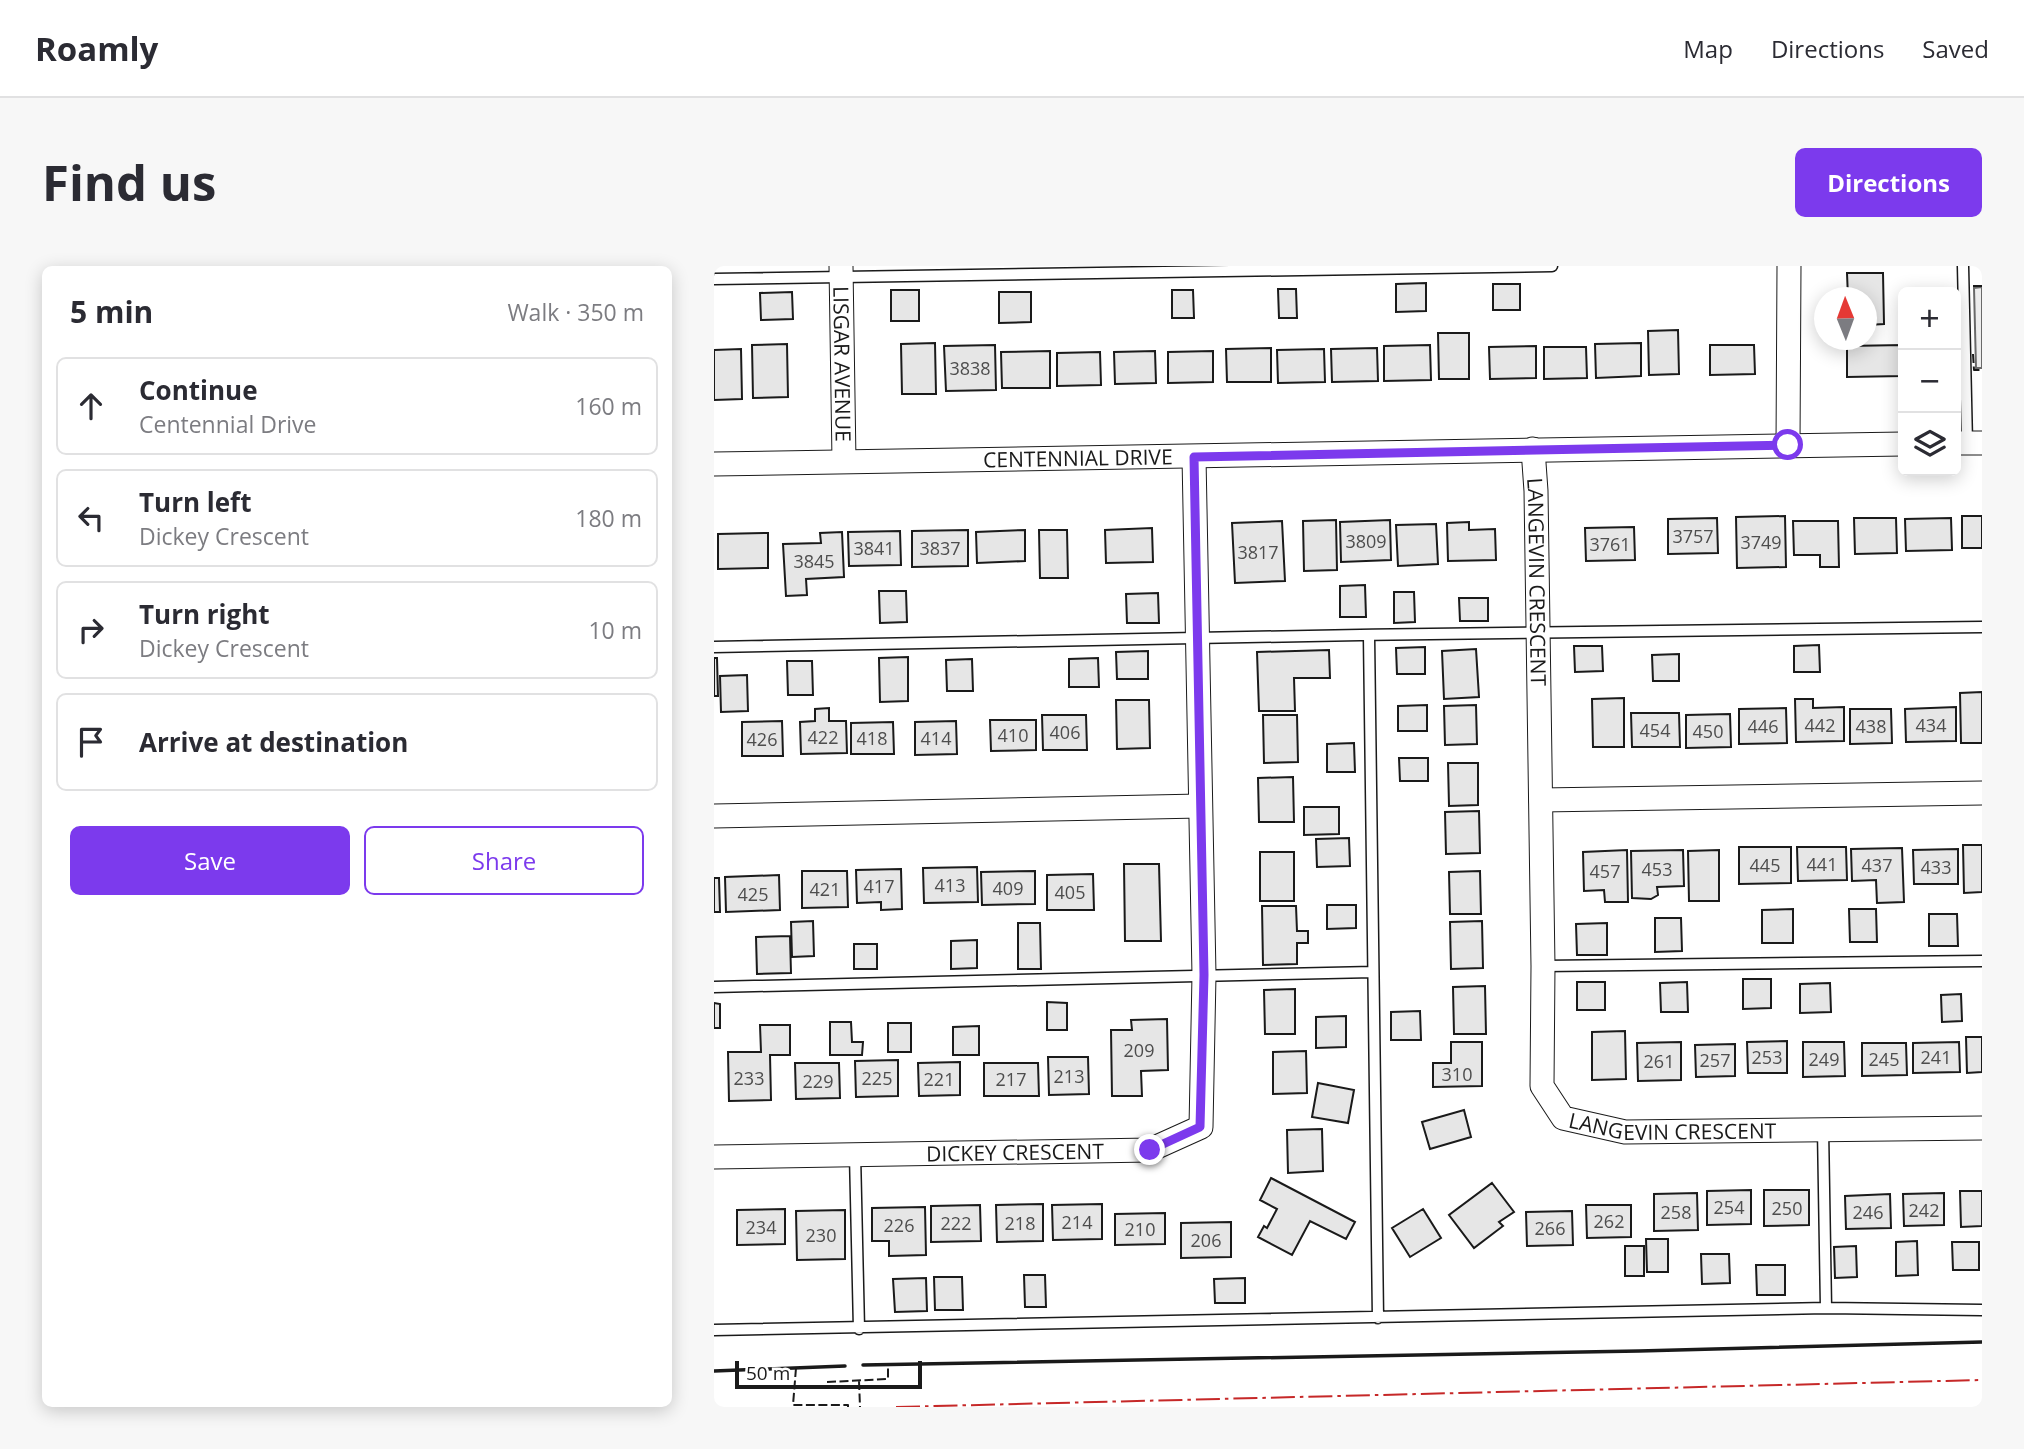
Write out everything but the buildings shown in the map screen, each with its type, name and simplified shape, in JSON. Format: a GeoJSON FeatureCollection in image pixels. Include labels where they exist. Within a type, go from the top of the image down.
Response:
{"type":"FeatureCollection","features":[{"type":"Feature","properties":{"kind":"street"},"geometry":{"type":"LineString","coordinates":[[1788,445],[1789,266]]}},
{"type":"Feature","properties":{"kind":"street","name":"LISGAR AVENUE"},"geometry":{"type":"LineString","coordinates":[[841,271],[844,461]]}},
{"type":"Feature","properties":{"kind":"street","name":"CENTENNIAL DRIVE"},"geometry":{"type":"LineString","coordinates":[[714,464],[1898,444]]}},
{"type":"Feature","properties":{"kind":"street","name":"LANGEVIN CRESCENT"},"geometry":{"type":"LineString","coordinates":[[1533,449],[1541,800],[1542,1086],[1563,1118],[1625,1132],[1982,1128]]}},
{"type":"Feature","properties":{"kind":"street","name":"DICKEY CRESCENT"},"geometry":{"type":"LineString","coordinates":[[714,1157],[1150,1150],[1200,1127],[1204,975],[1194,457]]}},
{"type":"Feature","properties":{"kind":"street"},"geometry":{"type":"LineString","coordinates":[[1541,800],[1982,793]]}},
{"type":"Feature","properties":{"kind":"street"},"geometry":{"type":"LineString","coordinates":[[714,816],[1200,806]]}},
{"type":"Feature","properties":{"kind":"lane"},"geometry":{"type":"LineString","coordinates":[[714,279],[841,271],[1552,266]]}},
{"type":"Feature","properties":{"kind":"lane"},"geometry":{"type":"LineString","coordinates":[[1963,266],[1968,443]]}},
{"type":"Feature","properties":{"kind":"lane"},"geometry":{"type":"LineString","coordinates":[[714,648],[1197,637],[1982,627]]}},
{"type":"Feature","properties":{"kind":"lane"},"geometry":{"type":"LineString","coordinates":[[1369,636],[1378,1318]]}},
{"type":"Feature","properties":{"kind":"lane"},"geometry":{"type":"LineString","coordinates":[[1543,966],[1982,961]]}},
{"type":"Feature","properties":{"kind":"lane"},"geometry":{"type":"LineString","coordinates":[[714,987],[1373,972]]}},
{"type":"Feature","properties":{"kind":"lane"},"geometry":{"type":"LineString","coordinates":[[1823,1129],[1826,1308]]}},
{"type":"Feature","properties":{"kind":"lane"},"geometry":{"type":"LineString","coordinates":[[855,1154],[859,1329]]}},
{"type":"Feature","properties":{"kind":"lane"},"geometry":{"type":"LineString","coordinates":[[714,1330],[1826,1308],[1982,1310]]}},
{"type":"Feature","properties":{"kind":"shaded area"},"geometry":{"type":"Polygon","coordinates":[[[1982,287],[1982,368],[1976,368],[1974,288],[1982,287]]]}},
{"type":"Feature","properties":{"kind":"fence"},"geometry":{"type":"LineString","coordinates":[[1973,286],[1982,286]]}},
{"type":"Feature","properties":{"kind":"fence"},"geometry":{"type":"LineString","coordinates":[[1973,354],[1974,370],[1982,370]]}},
{"type":"Feature","properties":{"kind":"fence"},"geometry":{"type":"LineString","coordinates":[[827,1382],[888,1379],[888,1364]]}},
{"type":"Feature","properties":{"kind":"fence"},"geometry":{"type":"LineString","coordinates":[[796,1368],[793,1405],[848,1407]]}},
{"type":"Feature","properties":{"kind":"fence"},"geometry":{"type":"LineString","coordinates":[[859,1381],[860,1407]]}},
{"type":"Feature","properties":{"kind":"wall"},"geometry":{"type":"LineString","coordinates":[[863,1365],[1982,1342]]}},
{"type":"Feature","properties":{"kind":"wall"},"geometry":{"type":"LineString","coordinates":[[714,1371],[845,1366]]}},
{"type":"Feature","properties":{"kind":"power"},"geometry":{"type":"LineString","coordinates":[[896,1407],[1982,1380]]}},
{"type":"Feature","properties":{"kind":"route"},"geometry":{"type":"LineString","coordinates":[[1150,1150],[1200,1127],[1204,975],[1194,457],[1788,445]]}}]}
